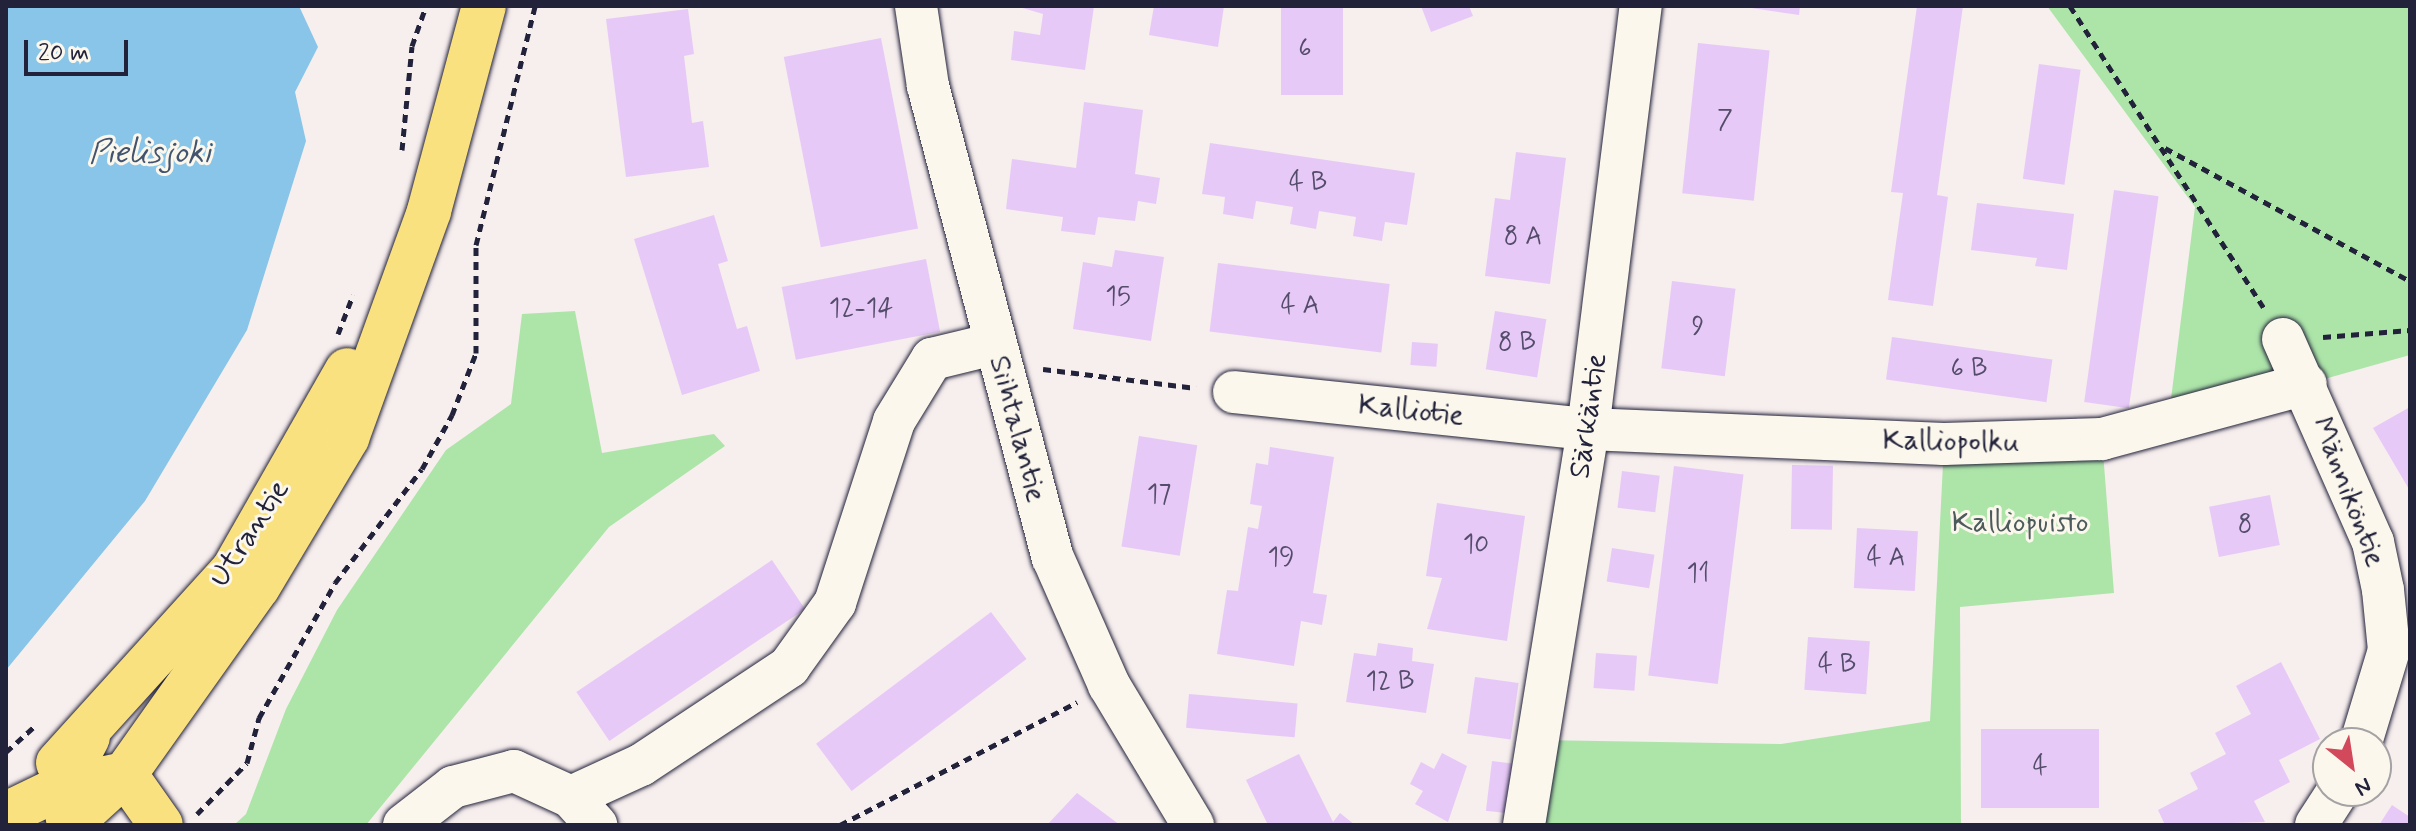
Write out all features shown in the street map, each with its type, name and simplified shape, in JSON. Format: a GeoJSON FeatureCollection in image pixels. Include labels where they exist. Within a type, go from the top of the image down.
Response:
{"type":"FeatureCollection","features":[{"type":"Feature","properties":{"kind":"main road","name":"Utrantie"},"geometry":{"type":"LineString","coordinates":[[125,774],[258,587],[347,438],[429,211],[484,6]]}},
{"type":"Feature","properties":{"kind":"main road","name":"Utrantie"},"geometry":{"type":"LineString","coordinates":[[6,812],[88,737],[233,570],[429,211]]}},
{"type":"Feature","properties":{"kind":"main road"},"geometry":{"type":"LineString","coordinates":[[67,812],[88,737]]}},
{"type":"Feature","properties":{"kind":"main road"},"geometry":{"type":"LineString","coordinates":[[6,812],[67,812],[125,774],[161,825]]}},
{"type":"Feature","properties":{"kind":"street","name":"Siihtalantie"},"geometry":{"type":"LineString","coordinates":[[916,6],[928,86],[996,356],[1053,558],[1109,685],[1193,825]]}},
{"type":"Feature","properties":{"kind":"street","name":"Särkäntie"},"geometry":{"type":"LineString","coordinates":[[1524,825],[1588,429],[1641,6]]}},
{"type":"Feature","properties":{"kind":"street","name":"Männiköntie"},"geometry":{"type":"LineString","coordinates":[[2283,339],[2306,384],[2373,542],[2383,590],[2389,650],[2366,727]]}},
{"type":"Feature","properties":{"kind":"street"},"geometry":{"type":"LineString","coordinates":[[404,825],[453,787],[514,771],[583,811],[641,765],[789,667],[835,603],[894,421],[932,359],[996,356]]}},
{"type":"Feature","properties":{"kind":"street","name":"Kalliopolku"},"geometry":{"type":"LineString","coordinates":[[1588,429],[2063,443],[2306,384]]}},
{"type":"Feature","properties":{"kind":"street","name":"Kalliotie"},"geometry":{"type":"LineString","coordinates":[[1234,392],[1588,429]]}},
{"type":"Feature","properties":{"kind":"street"},"geometry":{"type":"LineString","coordinates":[[2316,825],[2328,807]]}},
{"type":"Feature","properties":{"kind":"path"},"geometry":{"type":"LineString","coordinates":[[400,166],[412,46],[426,6]]}},
{"type":"Feature","properties":{"kind":"path"},"geometry":{"type":"LineString","coordinates":[[184,825],[247,763],[259,718],[335,583],[422,469],[452,415],[476,353],[476,245],[535,6]]}},
{"type":"Feature","properties":{"kind":"path"},"geometry":{"type":"LineString","coordinates":[[2070,6],[2165,148],[2283,339],[2410,330]]}},
{"type":"Feature","properties":{"kind":"path"},"geometry":{"type":"LineString","coordinates":[[2165,148],[2410,281]]}},
{"type":"Feature","properties":{"kind":"path"},"geometry":{"type":"LineString","coordinates":[[331,351],[359,280]]}},
{"type":"Feature","properties":{"kind":"path"},"geometry":{"type":"LineString","coordinates":[[996,356],[1234,392]]}},
{"type":"Feature","properties":{"kind":"path"},"geometry":{"type":"LineString","coordinates":[[840,825],[1109,685]]}},
{"type":"Feature","properties":{"kind":"path"},"geometry":{"type":"LineString","coordinates":[[6,752],[47,714]]}},
{"type":"Feature","properties":{"kind":"green space"},"geometry":{"type":"Polygon","coordinates":[[[2047,6],[2410,6],[2410,355],[2168,423],[2195,207],[2047,6]]]}},
{"type":"Feature","properties":{"kind":"green space"},"geometry":{"type":"Polygon","coordinates":[[[575,311],[602,453],[714,434],[725,446],[609,527],[366,825],[234,825],[246,814],[286,709],[337,610],[446,450],[511,404],[522,314],[575,311]]]}},
{"type":"Feature","properties":{"kind":"green space","name":"Kalliopuisto"},"geometry":{"type":"Polygon","coordinates":[[[2102,439],[2114,593],[1960,607],[1961,825],[1524,825],[1539,740],[1781,744],[1930,721],[1944,444],[2102,439]]]}},
{"type":"Feature","properties":{"kind":"water","name":"Pielisjoki"},"geometry":{"type":"Polygon","coordinates":[[[6,6],[299,6],[318,47],[295,92],[306,141],[247,330],[145,501],[6,670],[6,6]]]}},
{"type":"Feature","properties":{"kind":"building"},"geometry":{"type":"Polygon","coordinates":[[[1016,6],[1094,6],[1085,70],[1011,60],[1014,31],[1040,35],[1043,14],[1016,6]]]}},
{"type":"Feature","properties":{"kind":"building"},"geometry":{"type":"Polygon","coordinates":[[[1154,6],[1224,6],[1218,47],[1149,35],[1154,6]]]}},
{"type":"Feature","properties":{"kind":"building"},"geometry":{"type":"Polygon","coordinates":[[[1281,6],[1343,6],[1343,95],[1281,95],[1281,6]]]}},
{"type":"Feature","properties":{"kind":"building"},"geometry":{"type":"Polygon","coordinates":[[[1421,6],[1469,6],[1473,16],[1431,32],[1421,6]]]}},
{"type":"Feature","properties":{"kind":"building"},"geometry":{"type":"Polygon","coordinates":[[[1738,6],[1800,6],[1799,15],[1738,6]]]}},
{"type":"Feature","properties":{"kind":"building"},"geometry":{"type":"Polygon","coordinates":[[[1917,6],[1963,6],[1937,195],[1948,197],[1933,306],[1888,300],[1903,193],[1891,192],[1917,6]]]}},
{"type":"Feature","properties":{"kind":"building"},"geometry":{"type":"Polygon","coordinates":[[[688,9],[694,54],[684,56],[692,123],[703,121],[709,167],[626,177],[606,19],[688,9]]]}},
{"type":"Feature","properties":{"kind":"building"},"geometry":{"type":"Polygon","coordinates":[[[881,38],[918,228],[821,247],[784,57],[881,38]]]}},
{"type":"Feature","properties":{"kind":"building"},"geometry":{"type":"Polygon","coordinates":[[[1698,43],[1770,51],[1754,201],[1682,193],[1698,43]]]}},
{"type":"Feature","properties":{"kind":"building"},"geometry":{"type":"Polygon","coordinates":[[[2039,64],[2081,70],[2064,185],[2023,179],[2039,64]]]}},
{"type":"Feature","properties":{"kind":"building"},"geometry":{"type":"Polygon","coordinates":[[[1084,102],[1143,110],[1135,174],[1160,178],[1156,204],[1138,201],[1135,221],[1098,217],[1095,235],[1061,231],[1063,217],[1006,209],[1012,159],[1076,168],[1084,102]]]}},
{"type":"Feature","properties":{"kind":"building"},"geometry":{"type":"Polygon","coordinates":[[[1210,143],[1415,173],[1407,225],[1385,222],[1382,241],[1353,236],[1356,217],[1319,211],[1316,229],[1290,224],[1293,207],[1256,201],[1253,219],[1223,214],[1225,197],[1202,194],[1210,143]]]}},
{"type":"Feature","properties":{"kind":"building"},"geometry":{"type":"Polygon","coordinates":[[[1516,152],[1566,158],[1550,284],[1485,276],[1495,198],[1510,200],[1516,152]]]}},
{"type":"Feature","properties":{"kind":"building"},"geometry":{"type":"Polygon","coordinates":[[[2114,190],[2159,196],[2129,408],[2084,402],[2114,190]]]}},
{"type":"Feature","properties":{"kind":"building"},"geometry":{"type":"Polygon","coordinates":[[[1977,203],[2074,214],[2067,270],[2035,266],[2037,258],[1971,250],[1977,203]]]}},
{"type":"Feature","properties":{"kind":"building"},"geometry":{"type":"Polygon","coordinates":[[[714,215],[728,261],[718,264],[737,329],[747,326],[760,371],[682,395],[634,239],[714,215]]]}},
{"type":"Feature","properties":{"kind":"building"},"geometry":{"type":"Polygon","coordinates":[[[1115,250],[1164,257],[1151,341],[1073,329],[1083,262],[1112,267],[1115,250]]]}},
{"type":"Feature","properties":{"kind":"building"},"geometry":{"type":"Polygon","coordinates":[[[926,259],[940,332],[796,360],[782,287],[926,259]]]}},
{"type":"Feature","properties":{"kind":"building"},"geometry":{"type":"Polygon","coordinates":[[[1218,263],[1390,284],[1381,353],[1210,331],[1218,263]]]}},
{"type":"Feature","properties":{"kind":"building"},"geometry":{"type":"Polygon","coordinates":[[[1672,281],[1736,289],[1725,376],[1661,368],[1672,281]]]}},
{"type":"Feature","properties":{"kind":"building"},"geometry":{"type":"Polygon","coordinates":[[[1495,311],[1546,319],[1537,377],[1486,369],[1495,311]]]}},
{"type":"Feature","properties":{"kind":"building"},"geometry":{"type":"Polygon","coordinates":[[[1892,337],[2052,360],[2046,402],[1886,380],[1892,337]]]}},
{"type":"Feature","properties":{"kind":"building"},"geometry":{"type":"Polygon","coordinates":[[[1412,342],[1438,344],[1436,367],[1410,365],[1412,342]]]}},
{"type":"Feature","properties":{"kind":"building"},"geometry":{"type":"Polygon","coordinates":[[[2410,407],[2410,491],[2373,428],[2410,407]]]}},
{"type":"Feature","properties":{"kind":"building"},"geometry":{"type":"Polygon","coordinates":[[[1139,436],[1197,445],[1180,556],[1121,547],[1139,436]]]}},
{"type":"Feature","properties":{"kind":"building"},"geometry":{"type":"Polygon","coordinates":[[[1270,447],[1334,457],[1313,593],[1327,595],[1322,625],[1301,621],[1294,666],[1217,654],[1227,590],[1238,591],[1248,527],[1258,529],[1262,506],[1250,504],[1256,463],[1268,465],[1270,447]]]}},
{"type":"Feature","properties":{"kind":"building"},"geometry":{"type":"Polygon","coordinates":[[[1792,465],[1833,466],[1832,530],[1791,529],[1792,465]]]}},
{"type":"Feature","properties":{"kind":"building"},"geometry":{"type":"Polygon","coordinates":[[[1674,466],[1743,475],[1718,684],[1648,675],[1674,466]]]}},
{"type":"Feature","properties":{"kind":"building"},"geometry":{"type":"Polygon","coordinates":[[[1622,471],[1660,476],[1655,512],[1617,508],[1622,471]]]}},
{"type":"Feature","properties":{"kind":"building"},"geometry":{"type":"Polygon","coordinates":[[[2270,495],[2280,545],[2219,557],[2209,507],[2270,495]]]}},
{"type":"Feature","properties":{"kind":"building"},"geometry":{"type":"Polygon","coordinates":[[[1437,503],[1525,516],[1507,641],[1427,629],[1442,578],[1426,576],[1437,503]]]}},
{"type":"Feature","properties":{"kind":"building"},"geometry":{"type":"Polygon","coordinates":[[[1857,528],[1918,531],[1915,591],[1854,588],[1857,528]]]}},
{"type":"Feature","properties":{"kind":"building"},"geometry":{"type":"Polygon","coordinates":[[[1612,548],[1654,555],[1649,588],[1607,582],[1612,548]]]}},
{"type":"Feature","properties":{"kind":"building"},"geometry":{"type":"Polygon","coordinates":[[[772,560],[805,609],[609,741],[576,692],[772,560]]]}},
{"type":"Feature","properties":{"kind":"building"},"geometry":{"type":"Polygon","coordinates":[[[991,612],[1027,659],[852,791],[816,744],[991,612]]]}},
{"type":"Feature","properties":{"kind":"building"},"geometry":{"type":"Polygon","coordinates":[[[1808,637],[1870,641],[1866,694],[1804,690],[1808,637]]]}},
{"type":"Feature","properties":{"kind":"building"},"geometry":{"type":"Polygon","coordinates":[[[1378,643],[1413,648],[1412,661],[1434,664],[1426,713],[1346,702],[1354,653],[1376,656],[1378,643]]]}},
{"type":"Feature","properties":{"kind":"building"},"geometry":{"type":"Polygon","coordinates":[[[1596,653],[1637,656],[1634,691],[1594,688],[1596,653]]]}},
{"type":"Feature","properties":{"kind":"building"},"geometry":{"type":"Polygon","coordinates":[[[2281,662],[2314,727],[2312,743],[2279,760],[2290,782],[2254,801],[2265,822],[2165,825],[2158,810],[2198,789],[2190,773],[2226,754],[2215,733],[2251,714],[2236,686],[2281,662]]]}},
{"type":"Feature","properties":{"kind":"building"},"geometry":{"type":"Polygon","coordinates":[[[1475,677],[1519,683],[1511,740],[1467,733],[1475,677]]]}},
{"type":"Feature","properties":{"kind":"building"},"geometry":{"type":"Polygon","coordinates":[[[1189,694],[1298,703],[1295,737],[1186,728],[1189,694]]]}},
{"type":"Feature","properties":{"kind":"building"},"geometry":{"type":"Polygon","coordinates":[[[1981,729],[2099,729],[2099,808],[1981,808],[1981,729]]]}},
{"type":"Feature","properties":{"kind":"building"},"geometry":{"type":"Polygon","coordinates":[[[1442,753],[1467,766],[1448,822],[1415,804],[1423,791],[1410,784],[1421,762],[1434,769],[1442,753]]]}},
{"type":"Feature","properties":{"kind":"building"},"geometry":{"type":"Polygon","coordinates":[[[1299,754],[1333,822],[1340,813],[1355,825],[1268,825],[1246,780],[1299,754]]]}},
{"type":"Feature","properties":{"kind":"building"},"geometry":{"type":"Polygon","coordinates":[[[1492,761],[1516,764],[1510,814],[1486,811],[1492,761]]]}},
{"type":"Feature","properties":{"kind":"building"},"geometry":{"type":"Polygon","coordinates":[[[1077,793],[1120,825],[1047,825],[1077,793]]]}},
{"type":"Feature","properties":{"kind":"building"},"geometry":{"type":"Polygon","coordinates":[[[2392,805],[2410,817],[2410,825],[2379,825],[2392,805]]]}}]}
